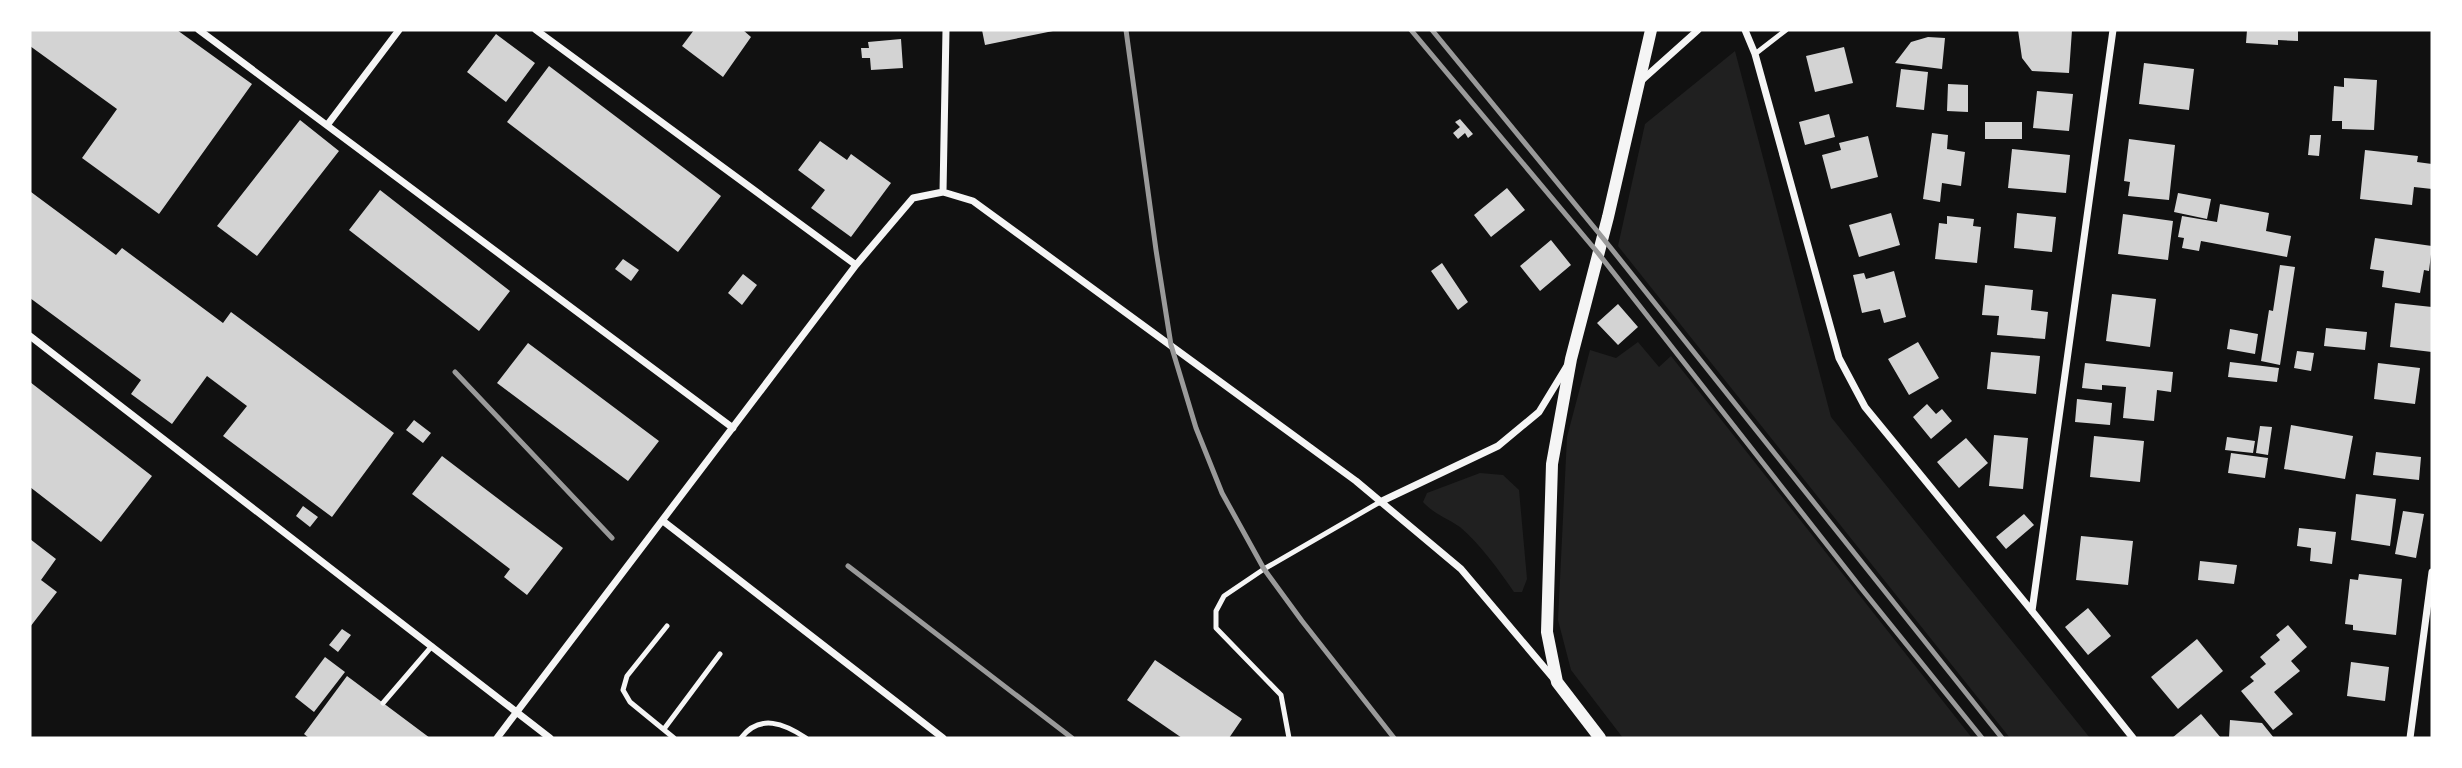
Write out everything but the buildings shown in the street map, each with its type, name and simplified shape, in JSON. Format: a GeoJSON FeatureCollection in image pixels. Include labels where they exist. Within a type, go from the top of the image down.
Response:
{"type":"FeatureCollection","features":[{"type":"Feature","properties":{"kind":"street"},"geometry":{"type":"LineString","coordinates":[[199,30],[733,428]]}},
{"type":"Feature","properties":{"kind":"street"},"geometry":{"type":"LineString","coordinates":[[328,124],[399,30]]}},
{"type":"Feature","properties":{"kind":"street"},"geometry":{"type":"LineString","coordinates":[[536,30],[856,265]]}},
{"type":"Feature","properties":{"kind":"street"},"geometry":{"type":"LineString","coordinates":[[943,192],[946,30]]}},
{"type":"Feature","properties":{"kind":"street"},"geometry":{"type":"LineString","coordinates":[[1557,682],[1547,632],[1552,464],[1571,359],[1608,217],[1651,30]]}},
{"type":"Feature","properties":{"kind":"street"},"geometry":{"type":"LineString","coordinates":[[1639,84],[1698,30]]}},
{"type":"Feature","properties":{"kind":"street"},"geometry":{"type":"LineString","coordinates":[[1745,30],[1755,54],[1839,358],[1851,383],[1865,407],[2133,738]]}},
{"type":"Feature","properties":{"kind":"street"},"geometry":{"type":"LineString","coordinates":[[2032,611],[2113,30]]}},
{"type":"Feature","properties":{"kind":"street"},"geometry":{"type":"LineString","coordinates":[[497,738],[856,265],[913,198],[943,192],[973,201],[1345,473],[1461,569],[1557,682],[1600,738]]}},
{"type":"Feature","properties":{"kind":"street"},"geometry":{"type":"LineString","coordinates":[[30,336],[550,738]]}},
{"type":"Feature","properties":{"kind":"street"},"geometry":{"type":"LineString","coordinates":[[1380,502],[1498,446],[1539,412],[1571,359]]}},
{"type":"Feature","properties":{"kind":"street"},"geometry":{"type":"LineString","coordinates":[[663,521],[943,738]]}},
{"type":"Feature","properties":{"kind":"street"},"geometry":{"type":"LineString","coordinates":[[2410,738],[2432,572]]}},
{"type":"Feature","properties":{"kind":"lane"},"geometry":{"type":"LineString","coordinates":[[1755,54],[1786,30]]}},
{"type":"Feature","properties":{"kind":"lane"},"geometry":{"type":"LineString","coordinates":[[1289,738],[1281,695],[1216,628],[1216,611],[1224,596],[1264,569],[1380,502]]}},
{"type":"Feature","properties":{"kind":"lane"},"geometry":{"type":"LineString","coordinates":[[667,626],[627,676],[623,682],[623,690],[630,702],[674,738]]}},
{"type":"Feature","properties":{"kind":"lane"},"geometry":{"type":"LineString","coordinates":[[383,703],[432,646]]}},
{"type":"Feature","properties":{"kind":"lane"},"geometry":{"type":"LineString","coordinates":[[664,729],[720,654]]}},
{"type":"Feature","properties":{"kind":"lane"},"geometry":{"type":"LineString","coordinates":[[741,738],[761,724],[775,722],[788,726],[806,738]]}},
{"type":"Feature","properties":{"kind":"shaded area"},"geometry":{"type":"Polygon","coordinates":[[[1735,51],[1831,417],[2090,738],[2010,738],[1618,246],[1645,124],[1735,51]]]}},
{"type":"Feature","properties":{"kind":"shaded area"},"geometry":{"type":"Polygon","coordinates":[[[1638,342],[1659,367],[1671,356],[1972,738],[1623,738],[1571,670],[1558,620],[1567,437],[1590,350],[1616,358],[1638,342]]]}},
{"type":"Feature","properties":{"kind":"shaded area"},"geometry":{"type":"Polygon","coordinates":[[[1480,473],[1503,475],[1519,490],[1527,579],[1522,592],[1514,592],[1468,534],[1423,502],[1427,493],[1480,473]]]}},
{"type":"Feature","properties":{"kind":"railway"},"geometry":{"type":"LineString","coordinates":[[1126,30],[1171,345],[1196,428],[1222,493],[1264,569],[1394,738]]}},
{"type":"Feature","properties":{"kind":"railway"},"geometry":{"type":"LineString","coordinates":[[1411,30],[1598,253],[1982,738]]}},
{"type":"Feature","properties":{"kind":"railway"},"geometry":{"type":"LineString","coordinates":[[1432,30],[1602,237],[2002,738]]}},
{"type":"Feature","properties":{"kind":"railway"},"geometry":{"type":"LineString","coordinates":[[455,372],[612,538]]}},
{"type":"Feature","properties":{"kind":"railway"},"geometry":{"type":"LineString","coordinates":[[848,566],[1072,738]]}}]}
